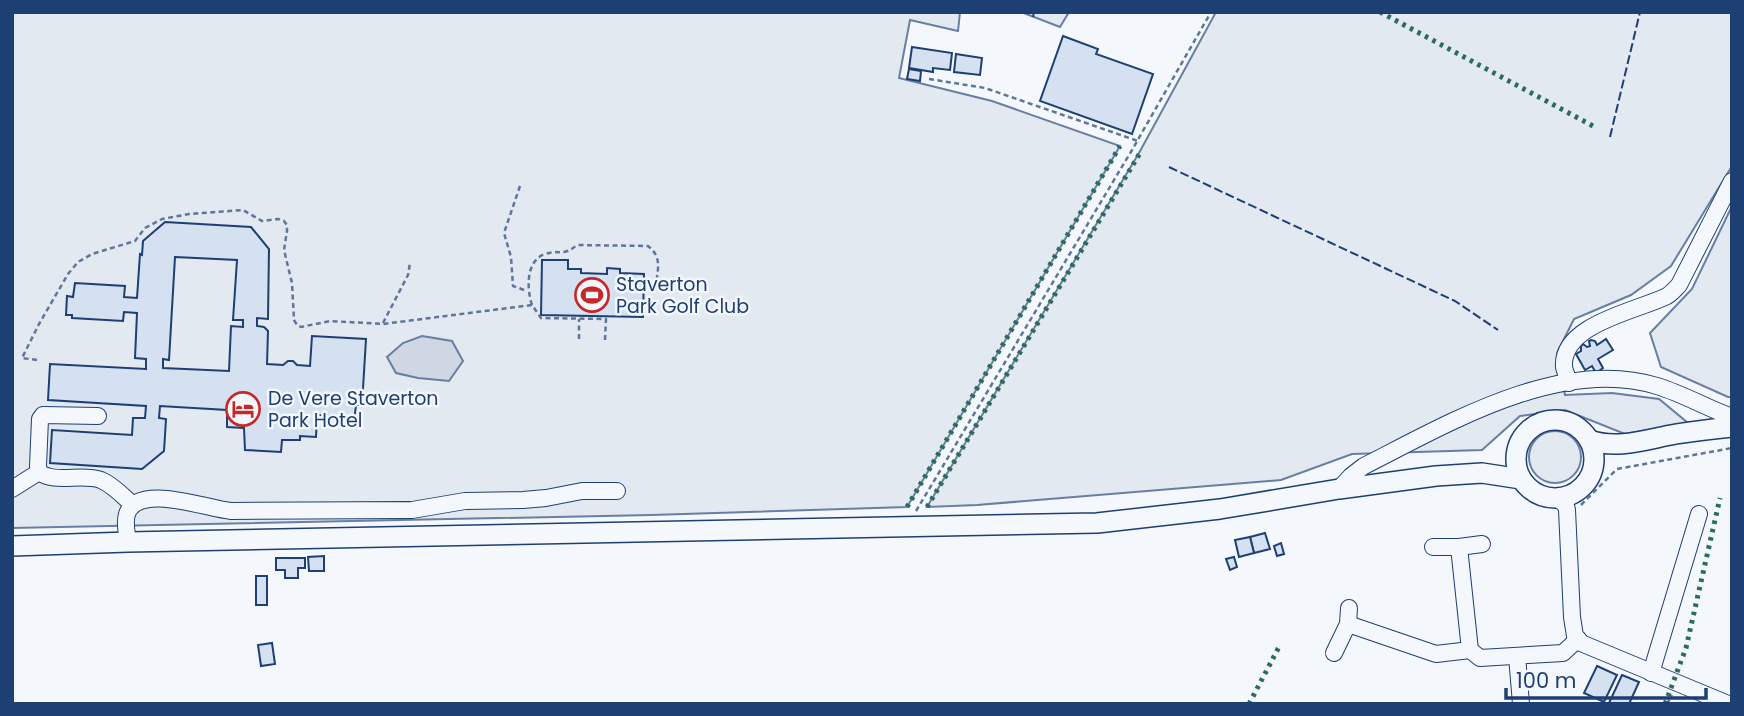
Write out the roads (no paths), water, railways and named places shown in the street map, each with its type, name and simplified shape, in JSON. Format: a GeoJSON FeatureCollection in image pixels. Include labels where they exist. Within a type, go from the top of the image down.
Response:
{"type":"FeatureCollection","features":[{"type":"Feature","properties":{"kind":"main road"},"geometry":{"type":"LineString","coordinates":[[1562,420],[1577,427],[1589,440],[1594,464],[1588,480],[1567,495],[1550,498],[1533,492],[1521,479],[1515,461],[1516,453],[1518,444],[1529,429],[1545,421],[1562,420]]}},
{"type":"Feature","properties":{"kind":"main road"},"geometry":{"type":"LineString","coordinates":[[1589,440],[1622,445],[1676,434],[1732,427]]}},
{"type":"Feature","properties":{"kind":"main road"},"geometry":{"type":"LineString","coordinates":[[1594,464],[1622,445]]}},
{"type":"Feature","properties":{"kind":"main road"},"geometry":{"type":"LineString","coordinates":[[1482,473],[1500,466],[1516,453]]}},
{"type":"Feature","properties":{"kind":"main road"},"geometry":{"type":"LineString","coordinates":[[12,546],[1097,523],[1220,509],[1436,476],[1482,473],[1521,479]]}},
{"type":"Feature","properties":{"kind":"street"},"geometry":{"type":"LineString","coordinates":[[1569,383],[1564,367],[1566,351],[1577,335],[1597,324],[1670,295],[1679,285],[1732,181]]}},
{"type":"Feature","properties":{"kind":"street"},"geometry":{"type":"LineString","coordinates":[[1339,489],[1364,466],[1473,411],[1543,388],[1569,383],[1615,378],[1656,385],[1732,417]]}},
{"type":"Feature","properties":{"kind":"street"},"geometry":{"type":"LineString","coordinates":[[99,416],[43,415],[40,419],[39,472],[49,477],[99,479],[133,505]]}},
{"type":"Feature","properties":{"kind":"street"},"geometry":{"type":"LineString","coordinates":[[12,489],[39,472]]}},
{"type":"Feature","properties":{"kind":"street"},"geometry":{"type":"LineString","coordinates":[[128,542],[127,515],[139,500],[151,498],[173,499],[231,511],[412,510],[465,501],[545,498],[582,491],[617,491]]}},
{"type":"Feature","properties":{"kind":"street"},"geometry":{"type":"LineString","coordinates":[[1567,495],[1575,636],[1581,643],[1728,704]]}},
{"type":"Feature","properties":{"kind":"street"},"geometry":{"type":"LineString","coordinates":[[1651,673],[1690,523]]}},
{"type":"Feature","properties":{"kind":"street"},"geometry":{"type":"LineString","coordinates":[[1433,547],[1482,544]]}},
{"type":"Feature","properties":{"kind":"street"},"geometry":{"type":"LineString","coordinates":[[1459,547],[1470,650],[1480,658],[1563,653],[1578,639]]}},
{"type":"Feature","properties":{"kind":"street"},"geometry":{"type":"LineString","coordinates":[[1334,653],[1349,616],[1436,654],[1470,650]]}},
{"type":"Feature","properties":{"kind":"street"},"geometry":{"type":"LineString","coordinates":[[1517,656],[1521,704]]}},
{"type":"Feature","properties":{"kind":"place","name":"Staverton Park Golf Club"},"geometry":{"type":"Point","coordinates":[592,295]}},
{"type":"Feature","properties":{"kind":"place","name":"De Vere Staverton Park Hotel"},"geometry":{"type":"Point","coordinates":[243,409]}}]}
